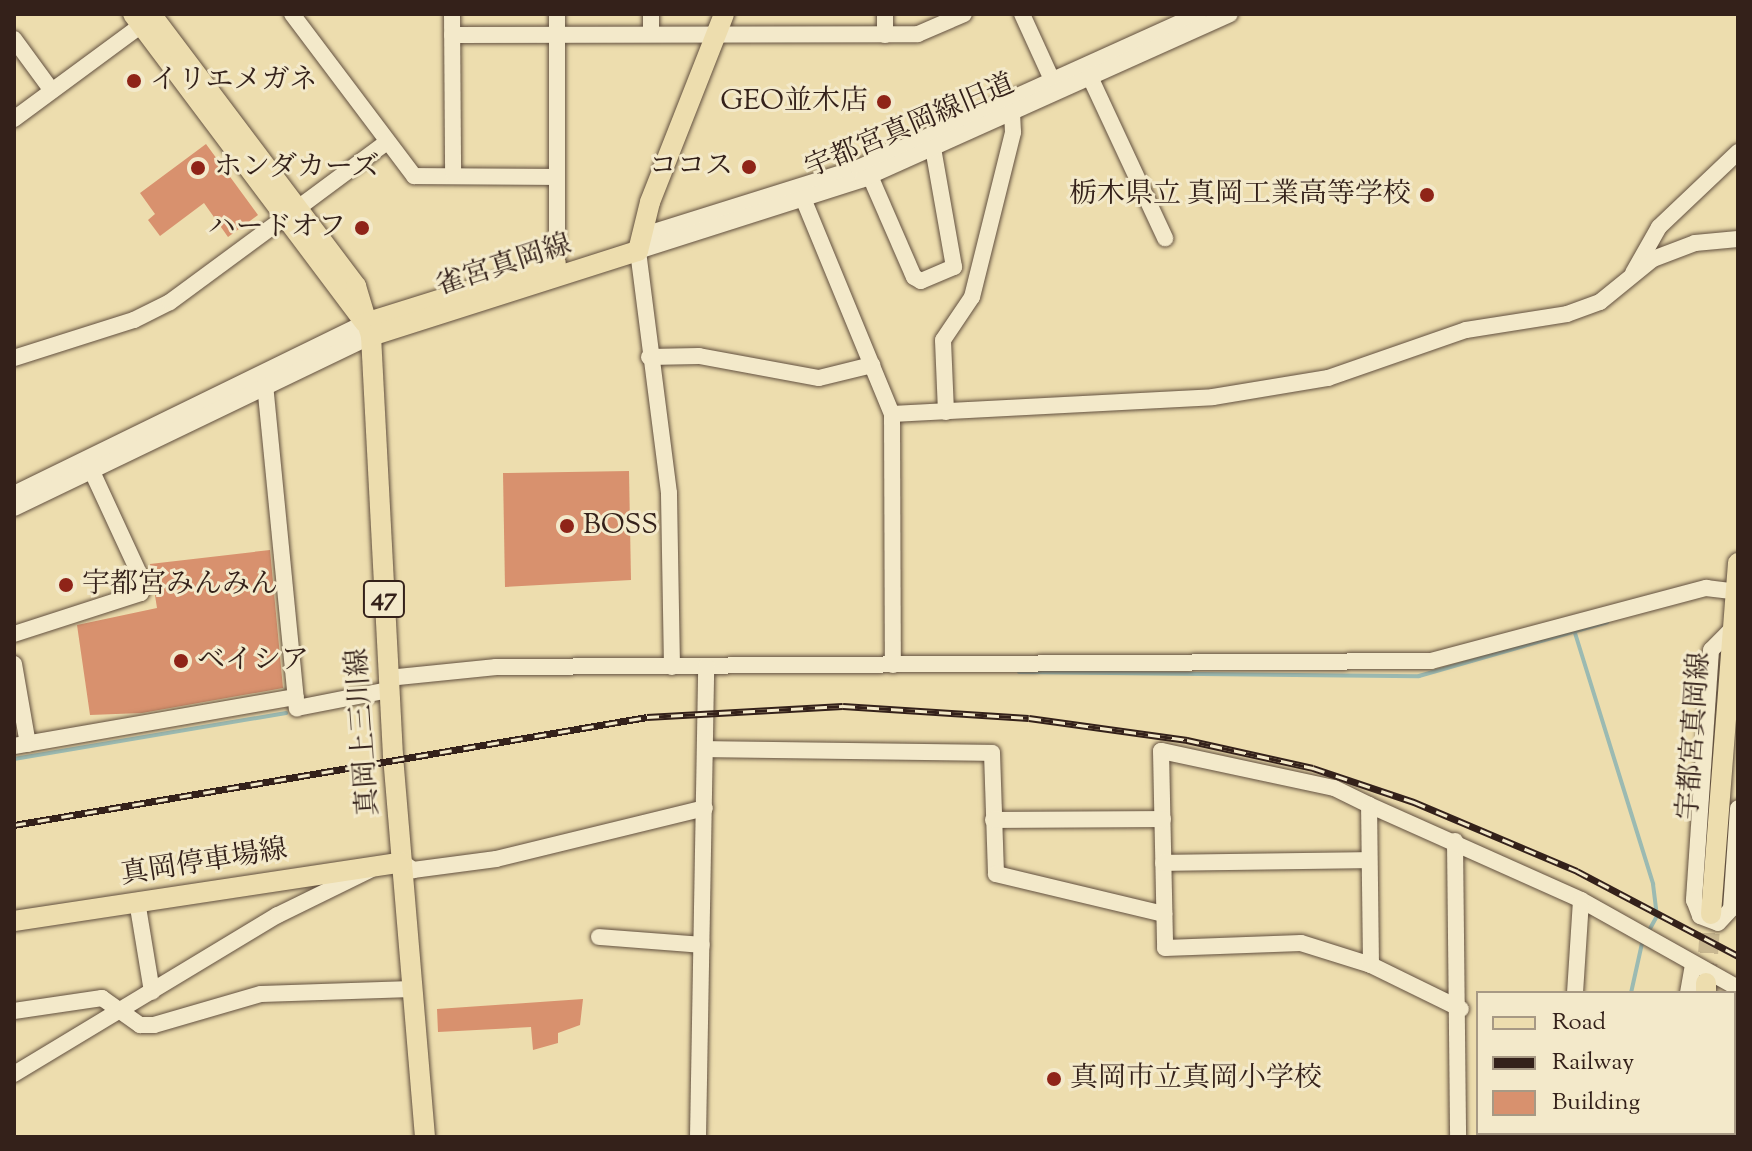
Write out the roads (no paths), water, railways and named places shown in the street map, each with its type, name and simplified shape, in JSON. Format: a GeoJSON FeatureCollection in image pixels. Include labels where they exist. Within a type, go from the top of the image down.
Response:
{"type":"FeatureCollection","features":[{"type":"Feature","properties":{"kind":"main road"},"geometry":{"type":"LineString","coordinates":[[640,244],[724,14]]}},
{"type":"Feature","properties":{"kind":"main road"},"geometry":{"type":"LineString","coordinates":[[147,17],[291,213],[368,330]]}},
{"type":"Feature","properties":{"kind":"main road","name":"雀宮真岡線"},"geometry":{"type":"LineString","coordinates":[[368,330],[557,263],[640,244]]}},
{"type":"Feature","properties":{"kind":"main road","name":"雀宮真岡線"},"geometry":{"type":"LineString","coordinates":[[368,330],[640,244]]}},
{"type":"Feature","properties":{"kind":"main road","name":"真岡上三川線"},"geometry":{"type":"LineString","coordinates":[[368,330],[388,684],[425,1137]]}},
{"type":"Feature","properties":{"kind":"main road","name":"宇都宮真岡線"},"geometry":{"type":"LineString","coordinates":[[1711,914],[1738,563]]}},
{"type":"Feature","properties":{"kind":"main road","name":"真岡停車場線"},"geometry":{"type":"LineString","coordinates":[[14,921],[402,862]]}},
{"type":"Feature","properties":{"kind":"street"},"geometry":{"type":"LineString","coordinates":[[452,14],[453,174]]}},
{"type":"Feature","properties":{"kind":"street"},"geometry":{"type":"LineString","coordinates":[[557,14],[557,263]]}},
{"type":"Feature","properties":{"kind":"street"},"geometry":{"type":"LineString","coordinates":[[651,14],[651,34]]}},
{"type":"Feature","properties":{"kind":"street"},"geometry":{"type":"LineString","coordinates":[[885,14],[885,35]]}},
{"type":"Feature","properties":{"kind":"street"},"geometry":{"type":"LineString","coordinates":[[452,35],[918,34],[964,14]]}},
{"type":"Feature","properties":{"kind":"street"},"geometry":{"type":"LineString","coordinates":[[1022,14],[1053,82]]}},
{"type":"Feature","properties":{"kind":"street"},"geometry":{"type":"LineString","coordinates":[[1179,24],[1199,14]]}},
{"type":"Feature","properties":{"kind":"street"},"geometry":{"type":"LineString","coordinates":[[1179,24],[1230,14]]}},
{"type":"Feature","properties":{"kind":"street"},"geometry":{"type":"LineString","coordinates":[[14,119],[147,17]]}},
{"type":"Feature","properties":{"kind":"street"},"geometry":{"type":"LineString","coordinates":[[300,17],[414,176],[556,177]]}},
{"type":"Feature","properties":{"kind":"street","name":"宇都宮真岡線旧道"},"geometry":{"type":"LineString","coordinates":[[802,195],[1179,24]]}},
{"type":"Feature","properties":{"kind":"street","name":"宇都宮真岡線旧道"},"geometry":{"type":"LineString","coordinates":[[640,244],[870,176],[1090,77],[1179,24]]}},
{"type":"Feature","properties":{"kind":"street"},"geometry":{"type":"LineString","coordinates":[[14,39],[52,91]]}},
{"type":"Feature","properties":{"kind":"street"},"geometry":{"type":"LineString","coordinates":[[1090,77],[1165,238]]}},
{"type":"Feature","properties":{"kind":"street"},"geometry":{"type":"LineString","coordinates":[[946,412],[943,340],[972,297],[1013,132],[1012,113]]}},
{"type":"Feature","properties":{"kind":"street"},"geometry":{"type":"LineString","coordinates":[[14,358],[134,320],[170,302],[387,142]]}},
{"type":"Feature","properties":{"kind":"street"},"geometry":{"type":"LineString","coordinates":[[870,176],[914,277],[921,281],[954,267],[933,148]]}},
{"type":"Feature","properties":{"kind":"street"},"geometry":{"type":"LineString","coordinates":[[1632,275],[1659,227],[1738,152]]}},
{"type":"Feature","properties":{"kind":"street"},"geometry":{"type":"LineString","coordinates":[[802,195],[892,414],[893,665]]}},
{"type":"Feature","properties":{"kind":"street"},"geometry":{"type":"LineString","coordinates":[[892,414],[1213,397],[1328,378],[1466,330],[1567,314],[1600,302],[1653,259],[1695,243],[1738,239]]}},
{"type":"Feature","properties":{"kind":"street"},"geometry":{"type":"LineString","coordinates":[[640,244],[649,357],[669,493],[672,667]]}},
{"type":"Feature","properties":{"kind":"street"},"geometry":{"type":"LineString","coordinates":[[14,494],[89,466],[265,384],[368,330]]}},
{"type":"Feature","properties":{"kind":"street"},"geometry":{"type":"LineString","coordinates":[[14,508],[89,466],[368,330]]}},
{"type":"Feature","properties":{"kind":"street"},"geometry":{"type":"LineString","coordinates":[[649,357],[699,356],[819,378],[872,365]]}},
{"type":"Feature","properties":{"kind":"street"},"geometry":{"type":"LineString","coordinates":[[265,384],[297,708],[388,684],[496,667],[1431,661],[1706,588],[1737,593]]}},
{"type":"Feature","properties":{"kind":"street"},"geometry":{"type":"LineString","coordinates":[[14,634],[141,593],[144,584],[89,466]]}},
{"type":"Feature","properties":{"kind":"street"},"geometry":{"type":"LineString","coordinates":[[1731,630],[1711,650],[1694,900],[1700,916],[1718,923],[1731,909],[1738,808]]}},
{"type":"Feature","properties":{"kind":"street"},"geometry":{"type":"LineString","coordinates":[[14,664],[21,745],[296,697]]}},
{"type":"Feature","properties":{"kind":"street"},"geometry":{"type":"LineString","coordinates":[[698,1137],[706,666]]}},
{"type":"Feature","properties":{"kind":"street"},"geometry":{"type":"LineString","coordinates":[[706,749],[992,753],[996,874],[1164,914]]}},
{"type":"Feature","properties":{"kind":"street"},"geometry":{"type":"LineString","coordinates":[[1461,1009],[1371,965],[1301,943],[1165,948],[1161,751],[1321,785],[1369,805],[1581,900],[1732,989]]}},
{"type":"Feature","properties":{"kind":"street"},"geometry":{"type":"LineString","coordinates":[[1369,805],[1371,965]]}},
{"type":"Feature","properties":{"kind":"street"},"geometry":{"type":"LineString","coordinates":[[402,862],[413,870],[496,859],[705,808]]}},
{"type":"Feature","properties":{"kind":"street"},"geometry":{"type":"LineString","coordinates":[[993,820],[1163,819]]}},
{"type":"Feature","properties":{"kind":"street"},"geometry":{"type":"LineString","coordinates":[[1455,841],[1461,1009],[1458,1137]]}},
{"type":"Feature","properties":{"kind":"street"},"geometry":{"type":"LineString","coordinates":[[1163,863],[1369,860]]}},
{"type":"Feature","properties":{"kind":"street"},"geometry":{"type":"LineString","coordinates":[[14,1074],[278,915],[377,866]]}},
{"type":"Feature","properties":{"kind":"street"},"geometry":{"type":"LineString","coordinates":[[1575,991],[1581,900]]}},
{"type":"Feature","properties":{"kind":"street"},"geometry":{"type":"LineString","coordinates":[[137,901],[152,992]]}},
{"type":"Feature","properties":{"kind":"street"},"geometry":{"type":"LineString","coordinates":[[599,937],[702,945]]}},
{"type":"Feature","properties":{"kind":"street"},"geometry":{"type":"LineString","coordinates":[[1693,964],[1700,990]]}},
{"type":"Feature","properties":{"kind":"street"},"geometry":{"type":"LineString","coordinates":[[14,1011],[102,998],[124,1009],[140,1025],[154,1025],[261,994],[412,989]]}},
{"type":"Feature","properties":{"kind":"waterway"},"geometry":{"type":"LineString","coordinates":[[1019,672],[1419,676],[1607,622]]}},
{"type":"Feature","properties":{"kind":"waterway"},"geometry":{"type":"LineString","coordinates":[[1575,633],[1653,884],[1657,916],[1648,932]]}},
{"type":"Feature","properties":{"kind":"waterway"},"geometry":{"type":"LineString","coordinates":[[14,759],[286,713]]}},
{"type":"Feature","properties":{"kind":"waterway"},"geometry":{"type":"LineString","coordinates":[[1631,991],[1643,939]]}},
{"type":"Feature","properties":{"kind":"tunnel"},"geometry":{"type":"LineString","coordinates":[[1706,983],[1711,914]]}},
{"type":"Feature","properties":{"kind":"railway"},"geometry":{"type":"LineString","coordinates":[[14,825],[647,717],[843,706],[1029,718],[1187,740],[1313,768],[1414,802],[1577,871],[1738,956]]}},
{"type":"Feature","properties":{"kind":"place","name":"イリエメガネ"},"geometry":{"type":"Point","coordinates":[134,81]}},
{"type":"Feature","properties":{"kind":"place","name":"GEO並木店"},"geometry":{"type":"Point","coordinates":[884,102]}},
{"type":"Feature","properties":{"kind":"place","name":"ココス"},"geometry":{"type":"Point","coordinates":[749,167]}},
{"type":"Feature","properties":{"kind":"place","name":"ホンダカーズ"},"geometry":{"type":"Point","coordinates":[198,168]}},
{"type":"Feature","properties":{"kind":"place","name":"栃木県立 真岡工業高等学校"},"geometry":{"type":"Point","coordinates":[1427,195]}},
{"type":"Feature","properties":{"kind":"place","name":"ハードオフ"},"geometry":{"type":"Point","coordinates":[362,228]}},
{"type":"Feature","properties":{"kind":"place","name":"BOSS"},"geometry":{"type":"Point","coordinates":[567,526]}},
{"type":"Feature","properties":{"kind":"place","name":"宇都宮みんみん"},"geometry":{"type":"Point","coordinates":[66,585]}},
{"type":"Feature","properties":{"kind":"place","name":"ベイシア"},"geometry":{"type":"Point","coordinates":[181,661]}},
{"type":"Feature","properties":{"kind":"place","name":"真岡市立真岡小学校"},"geometry":{"type":"Point","coordinates":[1054,1079]}}]}
